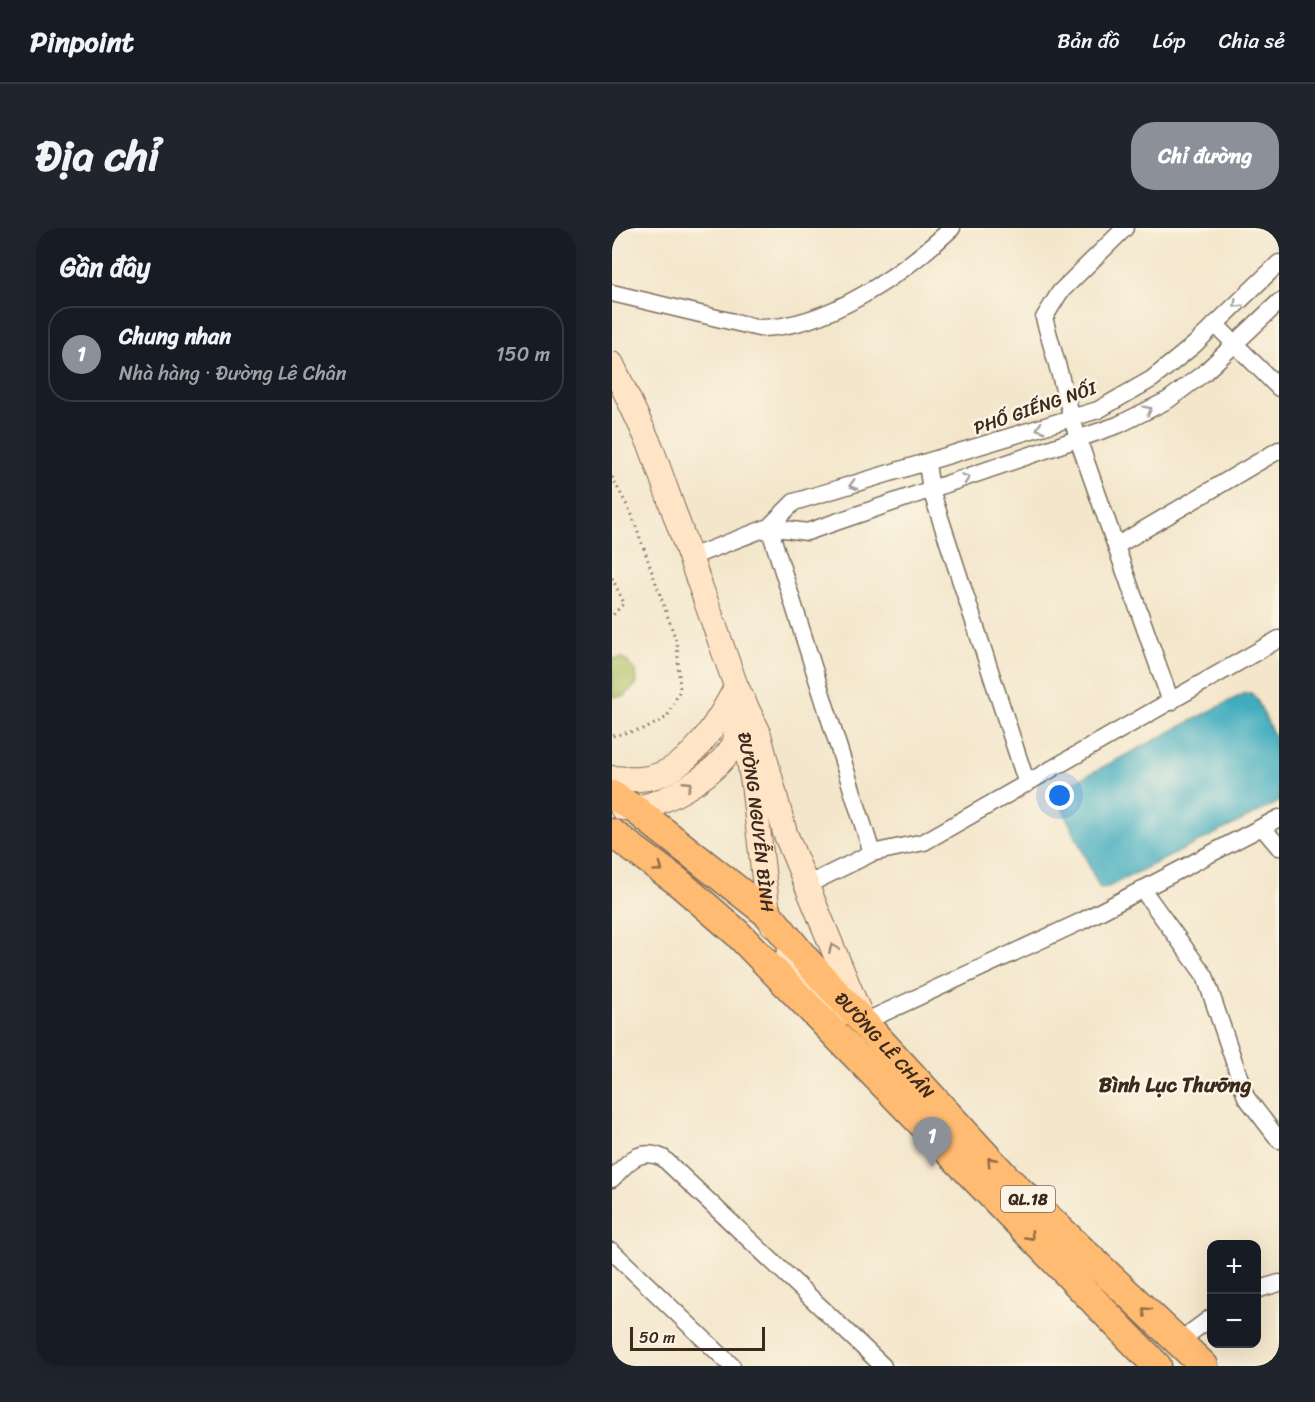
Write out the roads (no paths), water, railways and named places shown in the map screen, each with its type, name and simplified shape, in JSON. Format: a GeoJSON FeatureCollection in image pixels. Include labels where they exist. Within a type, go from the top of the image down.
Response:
{"type":"FeatureCollection","features":[{"type":"Feature","properties":{"kind":"highway","name":"QL.18"},"geometry":{"type":"LineString","coordinates":[[612,795],[624,808]]}},
{"type":"Feature","properties":{"kind":"highway","name":"ĐƯỜNG LÊ CHÂN"},"geometry":{"type":"LineString","coordinates":[[624,808],[768,914],[1010,1181],[1204,1366]]}},
{"type":"Feature","properties":{"kind":"highway","name":"ĐƯỜNG LÊ CHÂN"},"geometry":{"type":"LineString","coordinates":[[612,833],[677,881],[736,932],[1157,1366]]}},
{"type":"Feature","properties":{"kind":"main road","name":"ĐƯỜNG NGUYỄN BÌNH"},"geometry":{"type":"LineString","coordinates":[[612,364],[651,447],[736,686],[758,731],[785,832],[864,1022]]}},
{"type":"Feature","properties":{"kind":"main road","name":"ĐƯỜNG NGUYỄN BÌNH"},"geometry":{"type":"LineString","coordinates":[[736,686],[753,784],[768,914],[798,971],[946,1148]]}},
{"type":"Feature","properties":{"kind":"main road"},"geometry":{"type":"LineString","coordinates":[[612,778],[641,779],[672,768],[696,748],[716,724],[736,686]]}},
{"type":"Feature","properties":{"kind":"main road"},"geometry":{"type":"LineString","coordinates":[[624,808],[662,802],[718,765],[735,744],[736,686]]}},
{"type":"Feature","properties":{"kind":"street"},"geometry":{"type":"LineString","coordinates":[[612,293],[759,328],[784,328],[828,313],[901,270],[952,228]]}},
{"type":"Feature","properties":{"kind":"street"},"geometry":{"type":"LineString","coordinates":[[1125,228],[1060,292],[1044,318],[1071,418],[1170,702]]}},
{"type":"Feature","properties":{"kind":"street","name":"PHỐ GIẾNG NỐI"},"geometry":{"type":"LineString","coordinates":[[691,556],[769,527],[794,502],[927,464],[1098,410],[1152,379],[1215,324],[1279,263]]}},
{"type":"Feature","properties":{"kind":"street","name":"PHỐ GIẾNG NỐI"},"geometry":{"type":"LineString","coordinates":[[769,527],[807,532],[1118,425],[1167,400],[1204,373],[1279,302]]}},
{"type":"Feature","properties":{"kind":"street"},"geometry":{"type":"LineString","coordinates":[[1215,324],[1279,388]]}},
{"type":"Feature","properties":{"kind":"street"},"geometry":{"type":"LineString","coordinates":[[1116,546],[1279,450]]}},
{"type":"Feature","properties":{"kind":"street"},"geometry":{"type":"LineString","coordinates":[[927,464],[931,490],[1027,784]]}},
{"type":"Feature","properties":{"kind":"street"},"geometry":{"type":"LineString","coordinates":[[769,527],[872,853]]}},
{"type":"Feature","properties":{"kind":"street"},"geometry":{"type":"LineString","coordinates":[[807,885],[872,853],[924,842],[1279,639]]}},
{"type":"Feature","properties":{"kind":"street"},"geometry":{"type":"LineString","coordinates":[[864,1022],[1083,921],[1279,818]]}},
{"type":"Feature","properties":{"kind":"street"},"geometry":{"type":"LineString","coordinates":[[1262,827],[1279,847]]}},
{"type":"Feature","properties":{"kind":"street"},"geometry":{"type":"LineString","coordinates":[[1142,890],[1205,976],[1246,1097],[1279,1140]]}},
{"type":"Feature","properties":{"kind":"street"},"geometry":{"type":"LineString","coordinates":[[612,1179],[630,1160],[642,1153],[651,1153],[663,1158],[883,1366]]}},
{"type":"Feature","properties":{"kind":"street"},"geometry":{"type":"LineString","coordinates":[[612,1251],[732,1366]]}},
{"type":"Feature","properties":{"kind":"street"},"geometry":{"type":"LineString","coordinates":[[1261,1289],[1279,1283]]}},
{"type":"Feature","properties":{"kind":"street"},"geometry":{"type":"LineString","coordinates":[[1178,1342],[1207,1321]]}},
{"type":"Feature","properties":{"kind":"water"},"geometry":{"type":"Polygon","coordinates":[[[1245,693],[1251,693],[1256,698],[1279,746],[1279,802],[1104,889],[1099,887],[1055,792],[1245,693]]]}},
{"type":"Feature","properties":{"kind":"place","name":"Chung nhan"},"geometry":{"type":"Point","coordinates":[932,1167]}},
{"type":"Feature","properties":{"kind":"district","name":"Bình Lục Thưỡng"},"geometry":{"type":"Point","coordinates":[1175,1085]}}]}
